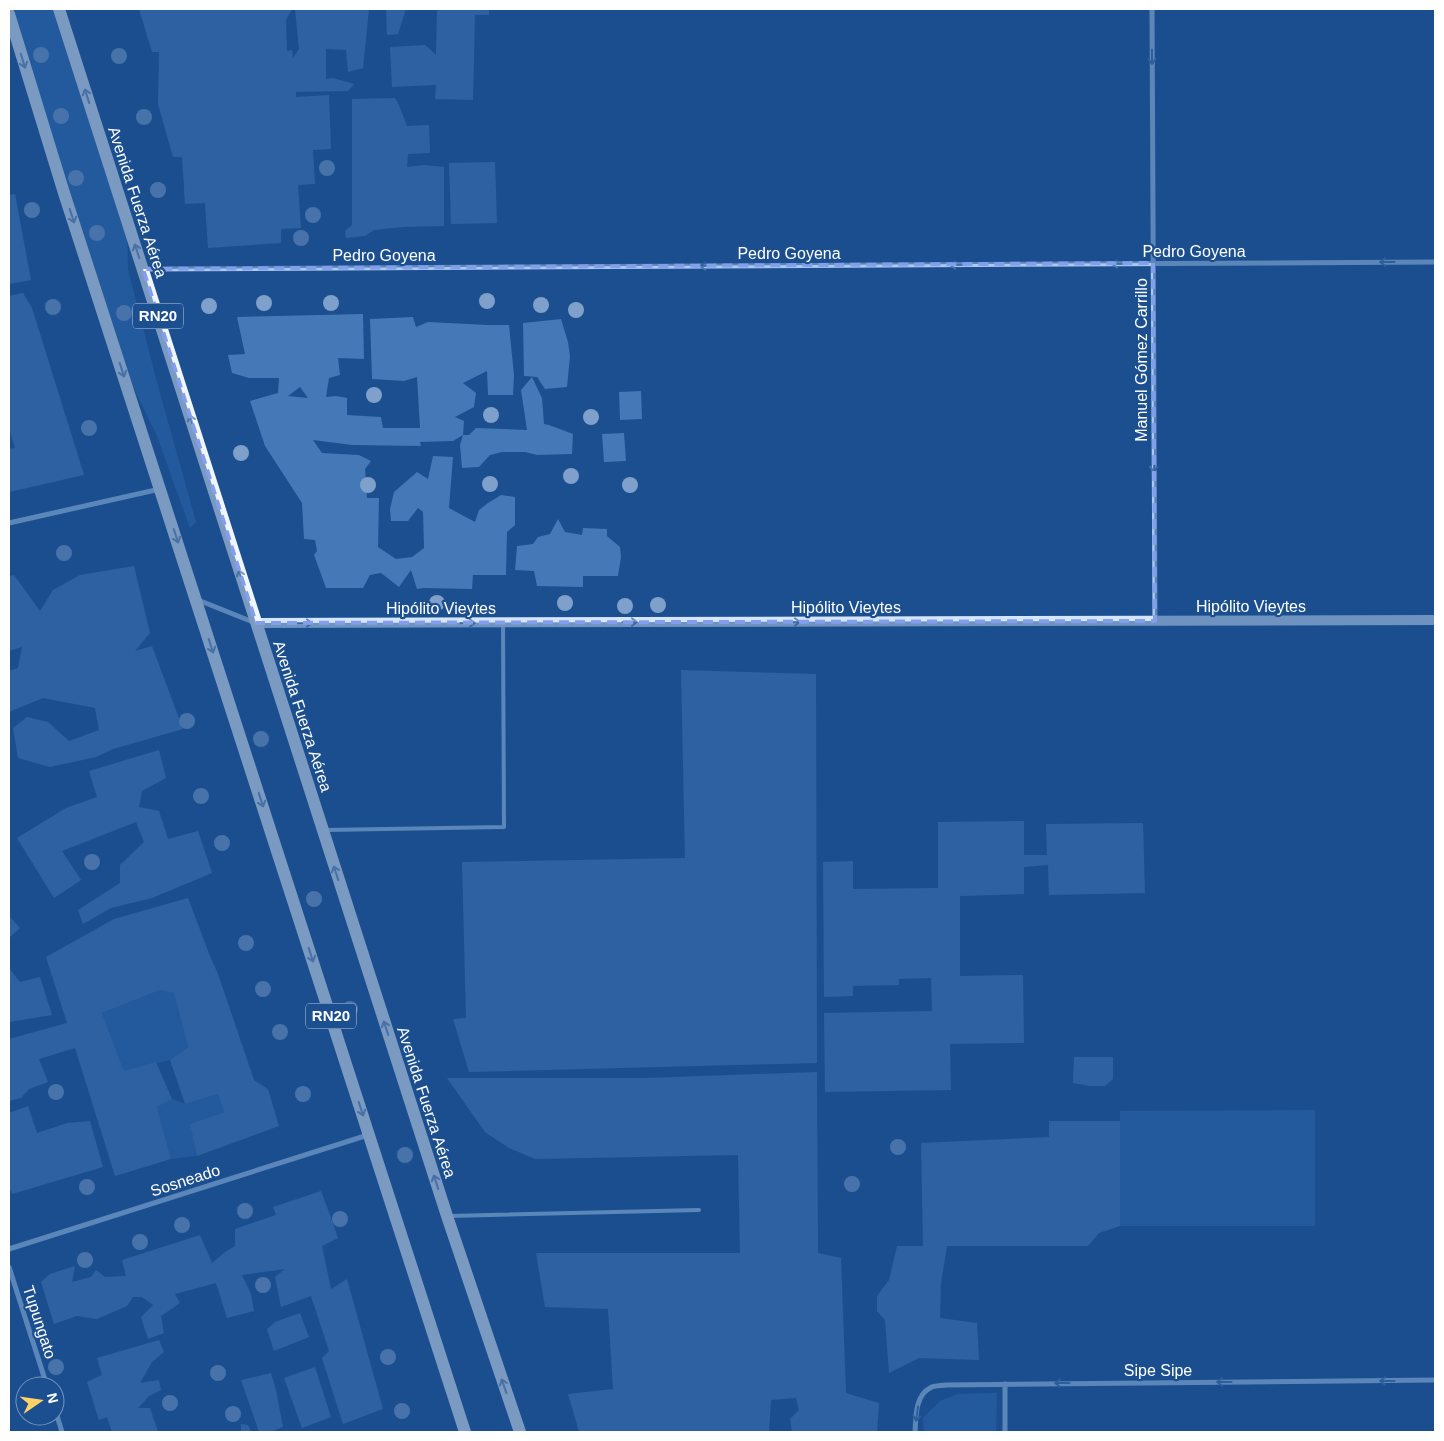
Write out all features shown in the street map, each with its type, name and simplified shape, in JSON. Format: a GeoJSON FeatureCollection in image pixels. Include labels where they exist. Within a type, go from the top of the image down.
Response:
{"type":"FeatureCollection","features":[{"type":"Feature","properties":{"kind":"main road","name":"Avenida Fuerza Aérea"},"geometry":{"type":"LineString","coordinates":[[59,9],[446,1216],[520,1432]]}},
{"type":"Feature","properties":{"kind":"main road","name":"RN20"},"geometry":{"type":"LineString","coordinates":[[9,14],[64,193],[466,1432]]}},
{"type":"Feature","properties":{"kind":"street","name":"Manuel Gómez Carrillo"},"geometry":{"type":"LineString","coordinates":[[1152,9],[1155,621]]}},
{"type":"Feature","properties":{"kind":"street","name":"Pedro Goyena"},"geometry":{"type":"LineString","coordinates":[[143,269],[1435,262]]}},
{"type":"Feature","properties":{"kind":"street"},"geometry":{"type":"LineString","coordinates":[[9,523],[161,489]]}},
{"type":"Feature","properties":{"kind":"street"},"geometry":{"type":"LineString","coordinates":[[196,599],[256,624]]}},
{"type":"Feature","properties":{"kind":"street","name":"Hipólito Vieytes"},"geometry":{"type":"LineString","coordinates":[[256,624],[1435,620]]}},
{"type":"Feature","properties":{"kind":"street","name":"Sosneado"},"geometry":{"type":"LineString","coordinates":[[9,1249],[369,1135]]}},
{"type":"Feature","properties":{"kind":"street","name":"Tupungato"},"geometry":{"type":"LineString","coordinates":[[9,1267],[44,1376]]}},
{"type":"Feature","properties":{"kind":"street","name":"Sipe Sipe"},"geometry":{"type":"LineString","coordinates":[[915,1432],[916,1411],[922,1396],[931,1387],[946,1385],[1435,1380]]}},
{"type":"Feature","properties":{"kind":"street"},"geometry":{"type":"LineString","coordinates":[[1005,1432],[1006,1384]]}},
{"type":"Feature","properties":{"kind":"lane"},"geometry":{"type":"LineString","coordinates":[[322,830],[504,827],[503,623]]}},
{"type":"Feature","properties":{"kind":"lane"},"geometry":{"type":"LineString","coordinates":[[446,1216],[699,1210]]}},
{"type":"Feature","properties":{"kind":"highlighted area"},"geometry":{"type":"Polygon","coordinates":[[[1153,263],[1155,621],[256,623],[143,269],[1153,263]]]}},
{"type":"Feature","properties":{"kind":"shaded area"},"geometry":{"type":"Polygon","coordinates":[[[9,9],[59,9],[127,221],[128,270],[196,522],[190,528],[157,436],[137,395],[106,322],[9,9]]]}},
{"type":"Feature","properties":{"kind":"shaded area"},"geometry":{"type":"Polygon","coordinates":[[[160,990],[174,993],[188,1047],[170,1060],[124,1071],[102,1013],[160,990]]]}},
{"type":"Feature","properties":{"kind":"shaded area"},"geometry":{"type":"Polygon","coordinates":[[[218,1094],[224,1112],[190,1124],[197,1156],[171,1159],[157,1107],[172,1099],[185,1104],[218,1094]]]}},
{"type":"Feature","properties":{"kind":"shaded area"},"geometry":{"type":"Polygon","coordinates":[[[1315,1110],[1315,1226],[1120,1226],[1120,1111],[1315,1110]]]}},
{"type":"Feature","properties":{"kind":"shaded area"},"geometry":{"type":"Polygon","coordinates":[[[997,1393],[996,1432],[924,1432],[923,1418],[940,1401],[958,1394],[997,1393]]]}},
{"type":"Feature","properties":{"kind":"building"},"geometry":{"type":"Polygon","coordinates":[[[139,9],[292,9],[286,20],[287,51],[292,50],[293,58],[299,49],[295,9],[369,9],[363,68],[348,72],[346,50],[326,49],[326,79],[333,78],[354,84],[348,91],[296,92],[296,97],[329,95],[331,149],[313,150],[315,184],[298,185],[301,228],[281,229],[281,243],[208,248],[205,203],[185,204],[182,157],[173,157],[158,104],[159,52],[152,52],[139,9]]]}},
{"type":"Feature","properties":{"kind":"building"},"geometry":{"type":"Polygon","coordinates":[[[386,9],[406,9],[398,34],[387,35],[386,9]]]}},
{"type":"Feature","properties":{"kind":"building"},"geometry":{"type":"Polygon","coordinates":[[[437,9],[489,9],[489,15],[475,15],[473,100],[435,99],[436,85],[392,87],[390,47],[425,45],[436,55],[437,9]]]}},
{"type":"Feature","properties":{"kind":"building"},"geometry":{"type":"Polygon","coordinates":[[[395,98],[407,126],[429,125],[430,153],[408,154],[407,167],[424,165],[444,167],[444,226],[374,230],[365,236],[346,238],[345,231],[352,225],[352,99],[395,98]]]}},
{"type":"Feature","properties":{"kind":"building"},"geometry":{"type":"Polygon","coordinates":[[[495,162],[497,223],[451,224],[449,163],[495,162]]]}},
{"type":"Feature","properties":{"kind":"building"},"geometry":{"type":"Polygon","coordinates":[[[15,194],[31,280],[9,284],[9,195],[15,194]]]}},
{"type":"Feature","properties":{"kind":"building"},"geometry":{"type":"Polygon","coordinates":[[[23,293],[32,308],[84,475],[9,492],[9,449],[15,448],[9,433],[9,296],[23,293]]]}},
{"type":"Feature","properties":{"kind":"building"},"geometry":{"type":"Polygon","coordinates":[[[363,314],[364,359],[338,358],[340,375],[329,378],[326,397],[347,398],[347,415],[381,417],[383,428],[420,428],[417,377],[404,381],[372,379],[370,319],[413,317],[416,327],[428,322],[509,325],[514,375],[513,395],[488,395],[487,371],[463,383],[476,393],[474,407],[455,417],[464,421],[463,435],[453,441],[420,442],[421,446],[352,445],[313,440],[322,453],[359,455],[371,461],[365,469],[367,498],[379,498],[378,547],[396,559],[412,557],[424,548],[423,512],[418,508],[408,521],[391,521],[390,509],[394,492],[417,472],[428,479],[433,456],[453,457],[449,508],[475,522],[479,510],[488,503],[501,495],[515,497],[515,525],[507,532],[506,575],[473,575],[472,589],[417,589],[411,570],[399,587],[381,573],[370,575],[363,588],[326,588],[314,555],[317,551],[315,540],[304,539],[302,503],[265,446],[250,401],[278,393],[279,378],[249,378],[232,373],[228,355],[245,354],[237,317],[363,314]],[[300,387],[288,396],[308,398],[300,387]]]}},
{"type":"Feature","properties":{"kind":"building"},"geometry":{"type":"Polygon","coordinates":[[[561,319],[570,356],[567,387],[545,389],[537,377],[524,376],[523,323],[561,319]]]}},
{"type":"Feature","properties":{"kind":"building"},"geometry":{"type":"Polygon","coordinates":[[[532,377],[542,398],[544,424],[573,434],[572,454],[537,455],[525,452],[502,452],[490,455],[479,467],[462,468],[460,445],[463,435],[469,435],[476,428],[527,430],[521,390],[532,377]]]}},
{"type":"Feature","properties":{"kind":"building"},"geometry":{"type":"Polygon","coordinates":[[[641,391],[642,419],[620,420],[619,392],[641,391]]]}},
{"type":"Feature","properties":{"kind":"building"},"geometry":{"type":"Polygon","coordinates":[[[624,433],[626,461],[604,462],[602,434],[624,433]]]}},
{"type":"Feature","properties":{"kind":"building"},"geometry":{"type":"Polygon","coordinates":[[[558,519],[565,532],[582,535],[583,528],[607,529],[607,536],[620,547],[621,557],[618,576],[583,576],[583,587],[537,586],[534,571],[515,570],[517,546],[533,544],[538,537],[550,534],[558,519]]]}},
{"type":"Feature","properties":{"kind":"building"},"geometry":{"type":"Polygon","coordinates":[[[134,566],[150,633],[135,651],[152,646],[183,729],[113,749],[96,757],[50,767],[18,758],[13,728],[27,717],[48,722],[69,741],[99,730],[95,708],[43,698],[9,712],[9,671],[18,668],[22,647],[9,651],[9,576],[14,575],[40,611],[53,590],[80,575],[134,566]]]}},
{"type":"Feature","properties":{"kind":"building"},"geometry":{"type":"Polygon","coordinates":[[[681,670],[816,674],[817,1063],[469,1072],[453,1019],[466,1018],[462,862],[685,858],[681,670]]]}},
{"type":"Feature","properties":{"kind":"building"},"geometry":{"type":"Polygon","coordinates":[[[159,750],[166,778],[142,791],[139,807],[159,811],[168,839],[198,831],[212,873],[152,898],[111,908],[83,924],[78,910],[120,883],[120,865],[144,842],[136,822],[62,851],[81,880],[54,898],[17,838],[66,808],[97,797],[89,771],[159,750]]]}},
{"type":"Feature","properties":{"kind":"building"},"geometry":{"type":"Polygon","coordinates":[[[1024,821],[1024,855],[1047,855],[1046,824],[1143,823],[1145,893],[1049,895],[1048,865],[1024,867],[1024,894],[960,896],[960,976],[1023,975],[1024,1043],[950,1044],[951,1090],[825,1092],[824,1013],[932,1011],[931,978],[899,979],[899,985],[853,986],[853,996],[824,997],[823,862],[853,861],[853,889],[938,888],[938,822],[1024,821]]]}},
{"type":"Feature","properties":{"kind":"building"},"geometry":{"type":"Polygon","coordinates":[[[188,898],[218,974],[254,1080],[268,1089],[279,1126],[197,1156],[190,1124],[224,1112],[218,1094],[185,1104],[170,1060],[188,1047],[174,993],[160,990],[102,1013],[124,1071],[156,1062],[172,1099],[157,1107],[171,1159],[115,1176],[75,1048],[39,1059],[48,1082],[29,1089],[21,1098],[9,1101],[9,1039],[67,1023],[46,957],[114,919],[188,898]]]}},
{"type":"Feature","properties":{"kind":"building"},"geometry":{"type":"Polygon","coordinates":[[[9,916],[20,928],[9,938],[9,916]]]}},
{"type":"Feature","properties":{"kind":"building"},"geometry":{"type":"Polygon","coordinates":[[[9,968],[20,982],[40,977],[52,1015],[9,1022],[9,968]]]}},
{"type":"Feature","properties":{"kind":"building"},"geometry":{"type":"Polygon","coordinates":[[[1074,1057],[1113,1057],[1113,1079],[1105,1086],[1073,1083],[1074,1057]]]}},
{"type":"Feature","properties":{"kind":"building"},"geometry":{"type":"Polygon","coordinates":[[[817,1072],[818,1253],[841,1258],[846,1393],[879,1403],[877,1432],[792,1432],[790,1419],[799,1410],[796,1398],[771,1400],[769,1432],[579,1432],[568,1394],[613,1389],[608,1309],[545,1307],[536,1253],[740,1253],[738,1155],[535,1159],[509,1148],[485,1132],[447,1078],[645,1078],[817,1072]]]}},
{"type":"Feature","properties":{"kind":"building"},"geometry":{"type":"Polygon","coordinates":[[[28,1106],[37,1133],[67,1123],[90,1121],[103,1167],[12,1194],[9,1187],[9,1113],[28,1106]]]}},
{"type":"Feature","properties":{"kind":"building"},"geometry":{"type":"Polygon","coordinates":[[[1049,1121],[1120,1121],[1120,1226],[1099,1233],[1088,1246],[947,1246],[941,1283],[940,1318],[977,1323],[979,1360],[919,1358],[889,1373],[885,1320],[877,1311],[877,1296],[889,1280],[897,1246],[923,1246],[921,1143],[1049,1137],[1049,1121]]]}},
{"type":"Feature","properties":{"kind":"building"},"geometry":{"type":"Polygon","coordinates":[[[321,1191],[338,1238],[322,1246],[331,1289],[347,1279],[383,1409],[343,1424],[322,1358],[329,1351],[311,1296],[281,1307],[275,1277],[285,1269],[242,1275],[251,1294],[254,1311],[227,1318],[216,1283],[175,1294],[180,1303],[161,1316],[164,1333],[148,1339],[141,1317],[153,1305],[142,1297],[133,1297],[127,1306],[97,1319],[77,1316],[54,1324],[41,1282],[50,1274],[75,1266],[72,1282],[91,1277],[96,1270],[105,1277],[126,1276],[122,1260],[200,1235],[212,1263],[235,1246],[235,1229],[276,1215],[273,1207],[321,1191]]]}},
{"type":"Feature","properties":{"kind":"building"},"geometry":{"type":"Polygon","coordinates":[[[300,1313],[309,1337],[274,1351],[267,1329],[275,1322],[300,1313]]]}},
{"type":"Feature","properties":{"kind":"building"},"geometry":{"type":"Polygon","coordinates":[[[159,1340],[164,1352],[152,1362],[140,1383],[159,1380],[161,1390],[149,1396],[138,1408],[150,1408],[158,1432],[112,1432],[107,1417],[99,1420],[87,1382],[102,1375],[97,1358],[159,1340]]]}},
{"type":"Feature","properties":{"kind":"building"},"geometry":{"type":"Polygon","coordinates":[[[315,1367],[331,1417],[302,1428],[284,1378],[315,1367]]]}},
{"type":"Feature","properties":{"kind":"building"},"geometry":{"type":"Polygon","coordinates":[[[271,1373],[283,1427],[271,1432],[259,1432],[241,1380],[271,1373]]]}},
{"type":"Feature","properties":{"kind":"building"},"geometry":{"type":"Polygon","coordinates":[[[241,1424],[248,1425],[251,1432],[241,1432],[241,1424]]]}}]}
